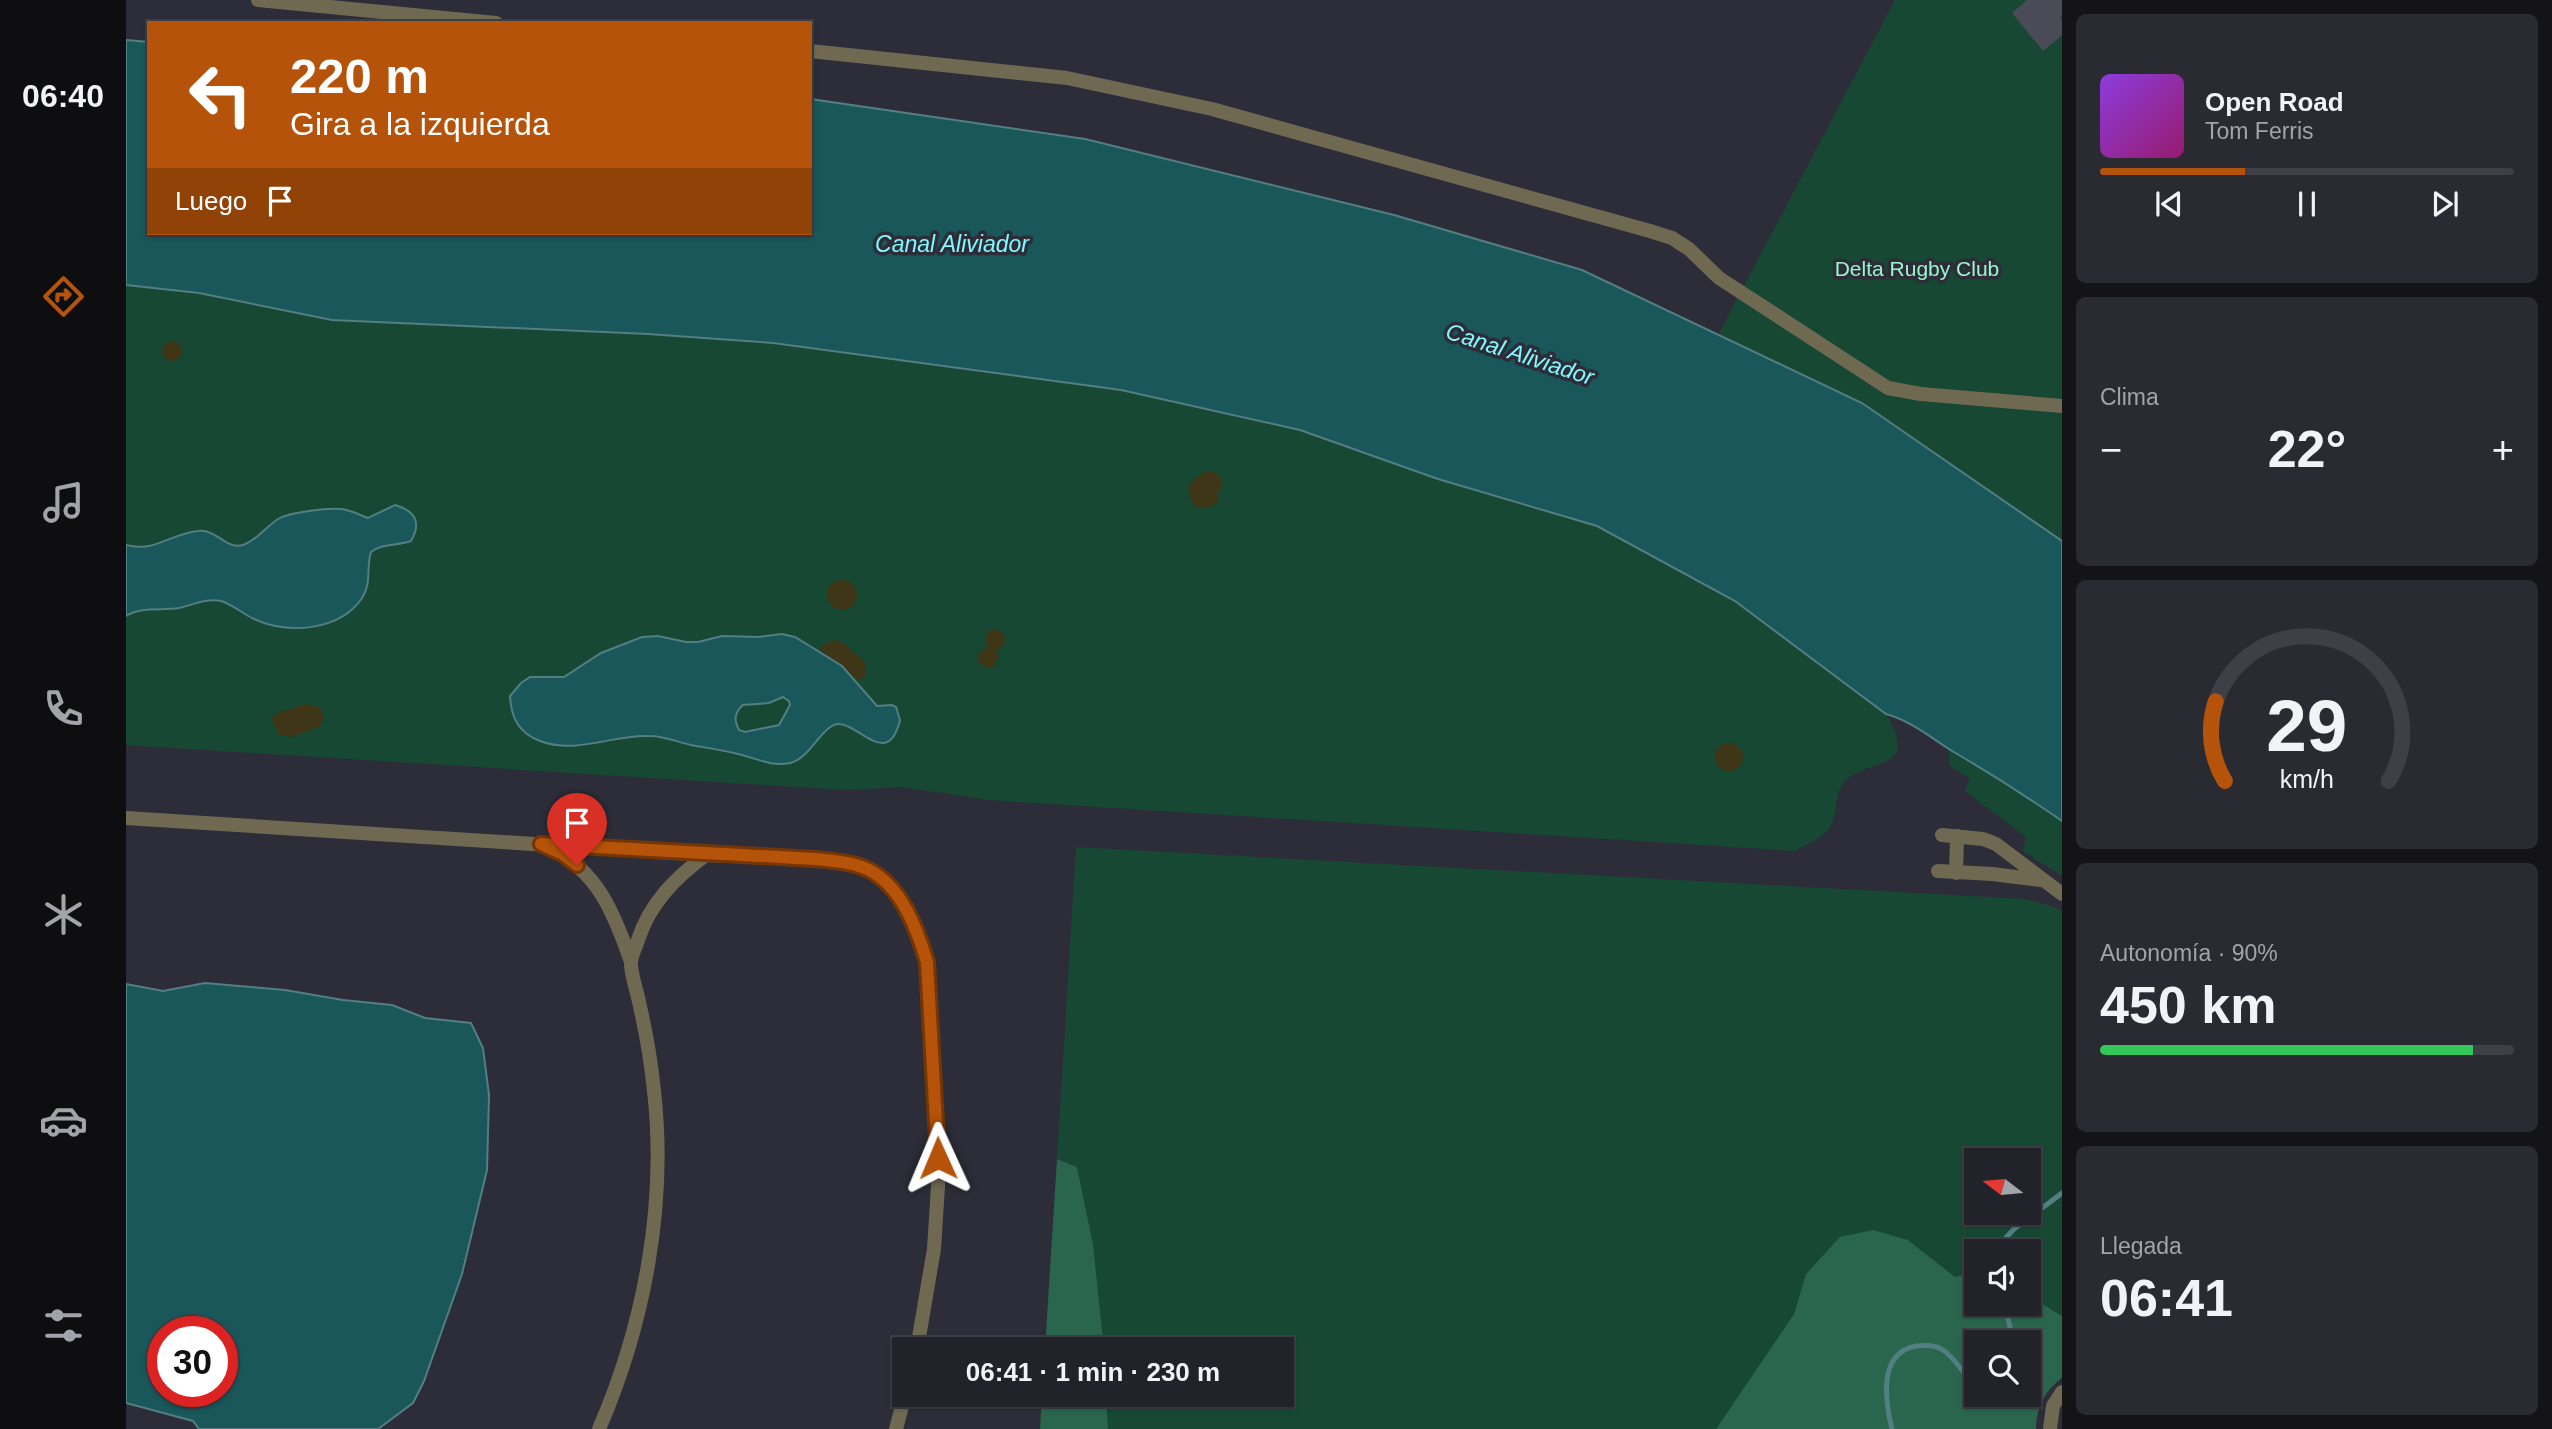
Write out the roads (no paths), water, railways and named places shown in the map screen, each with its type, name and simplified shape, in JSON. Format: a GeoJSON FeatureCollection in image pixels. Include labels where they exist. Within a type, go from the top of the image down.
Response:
{"type":"FeatureCollection","features":[{"type":"Feature","properties":{"kind":"street"},"geometry":{"type":"LineString","coordinates":[[258,0],[475,21]]}},
{"type":"Feature","properties":{"kind":"street"},"geometry":{"type":"LineString","coordinates":[[812,51],[1067,78],[1212,109],[1602,217],[1672,238],[1689,249],[1719,278],[1888,388],[1921,394],[2062,406]]}},
{"type":"Feature","properties":{"kind":"street"},"geometry":{"type":"LineString","coordinates":[[126,818],[706,855],[815,859],[846,863],[869,870],[888,884],[918,932],[927,962],[938,1131],[938,1186],[934,1249],[919,1337]]}},
{"type":"Feature","properties":{"kind":"street"},"geometry":{"type":"LineString","coordinates":[[1942,835],[1983,839],[1996,844],[2062,894]]}},
{"type":"Feature","properties":{"kind":"street"},"geometry":{"type":"LineString","coordinates":[[1956,873],[1957,836]]}},
{"type":"Feature","properties":{"kind":"street"},"geometry":{"type":"LineString","coordinates":[[541,844],[563,854],[589,877],[617,920],[631,962],[650,1053],[657,1118],[658,1173],[652,1236],[627,1357],[599,1429]]}},
{"type":"Feature","properties":{"kind":"street"},"geometry":{"type":"LineString","coordinates":[[631,962],[641,931],[654,905],[680,873],[706,855]]}},
{"type":"Feature","properties":{"kind":"street"},"geometry":{"type":"LineString","coordinates":[[1938,872],[1993,874],[2042,880]]}},
{"type":"Feature","properties":{"kind":"street"},"geometry":{"type":"LineString","coordinates":[[2050,1429],[2053,1406],[2062,1392]]}},
{"type":"Feature","properties":{"kind":"street"},"geometry":{"type":"LineString","coordinates":[[896,1429],[902,1407]]}},
{"type":"Feature","properties":{"kind":"water","name":"Canal Aliviador"},"geometry":{"type":"Polygon","coordinates":[[[126,40],[147,42],[147,235],[812,235],[812,99],[1085,139],[1394,215],[1582,270],[1862,403],[2062,541],[2062,821],[1920,730],[1886,714],[1735,601],[1597,526],[1438,479],[1300,430],[1121,390],[773,343],[648,334],[332,320],[199,293],[126,285],[126,40]]]}},
{"type":"Feature","properties":{"kind":"water"},"geometry":{"type":"Polygon","coordinates":[[[395,505],[407,510],[415,518],[416,528],[411,541],[380,547],[371,552],[367,587],[362,598],[352,609],[327,623],[297,628],[267,624],[216,600],[179,608],[138,611],[126,616],[126,545],[154,545],[180,535],[205,531],[237,546],[252,540],[278,519],[291,514],[342,509],[368,518],[395,505]]]}},
{"type":"Feature","properties":{"kind":"water"},"geometry":{"type":"Polygon","coordinates":[[[782,634],[795,637],[842,666],[877,706],[896,707],[900,720],[895,734],[888,742],[881,743],[838,724],[827,730],[797,760],[776,764],[655,736],[636,736],[581,745],[554,745],[527,734],[514,718],[510,696],[530,677],[564,677],[601,653],[642,637],[658,636],[698,642],[722,636],[759,637],[782,634]],[[783,697],[769,703],[743,705],[736,717],[739,730],[745,732],[779,725],[790,705],[783,697]]]}},
{"type":"Feature","properties":{"kind":"water"},"geometry":{"type":"Polygon","coordinates":[[[205,983],[285,990],[392,1005],[425,1018],[471,1023],[483,1048],[489,1095],[487,1170],[462,1274],[424,1381],[413,1403],[378,1429],[199,1429],[193,1421],[126,1403],[126,984],[163,991],[205,983]]]}},
{"type":"Feature","properties":{"kind":"waterway"},"geometry":{"type":"LineString","coordinates":[[2005,1239],[2062,1193]]}},
{"type":"Feature","properties":{"kind":"waterway"},"geometry":{"type":"LineString","coordinates":[[2008,1316],[2010,1330]]}},
{"type":"Feature","properties":{"kind":"waterway"},"geometry":{"type":"LineString","coordinates":[[1892,1429],[1887,1405],[1887,1379],[1895,1358],[1904,1350],[1916,1346],[1940,1348],[1964,1373]]}},
{"type":"Feature","properties":{"kind":"park label","name":"Delta Rugby Club"},"geometry":{"type":"Point","coordinates":[1917,269]}}]}
